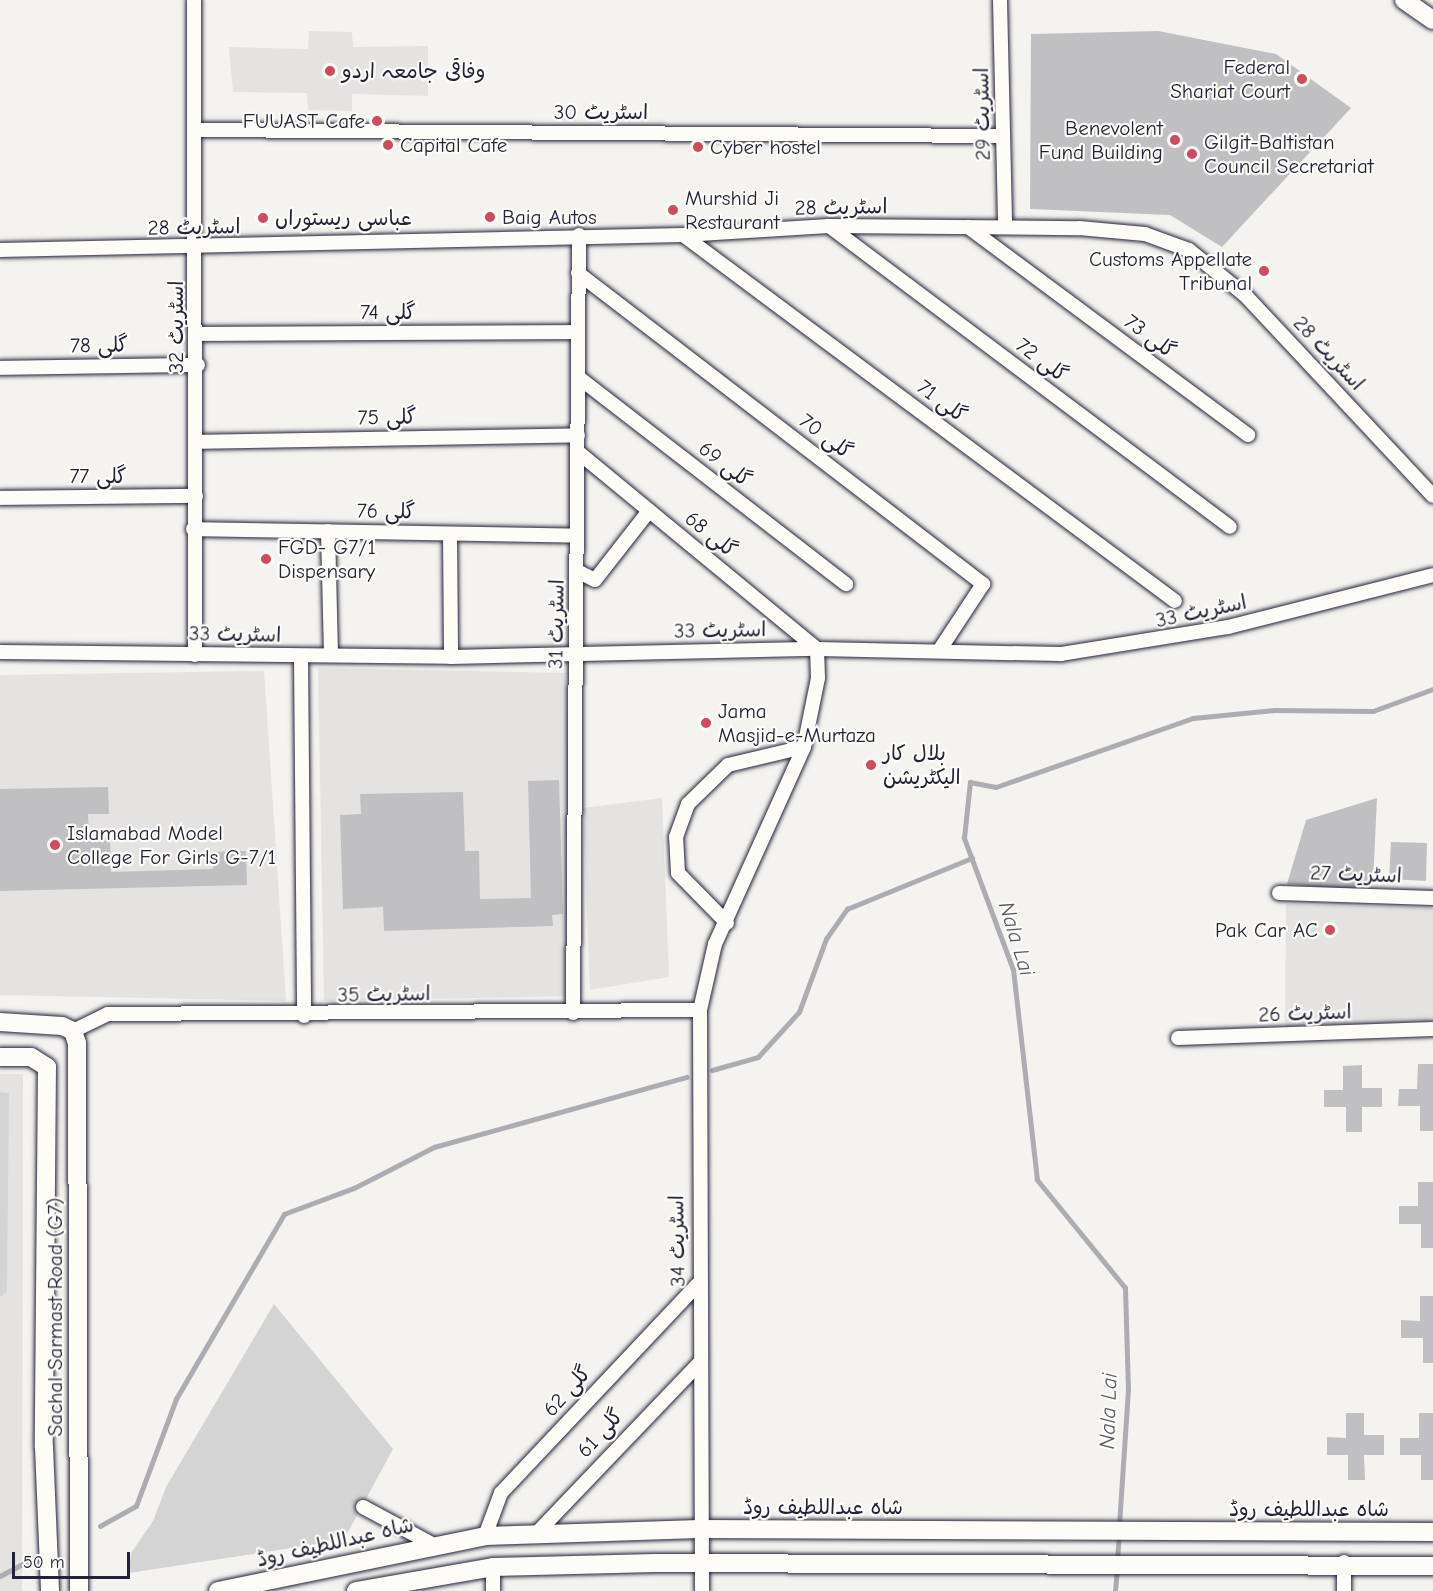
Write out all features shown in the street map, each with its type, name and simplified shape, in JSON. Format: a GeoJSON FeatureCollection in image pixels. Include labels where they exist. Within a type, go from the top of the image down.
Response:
{"type":"FeatureCollection","features":[{"type":"Feature","properties":{"kind":"street","name":"اسٹریٹ 32"},"geometry":{"type":"LineString","coordinates":[[194,0],[198,130],[195,654]]}},
{"type":"Feature","properties":{"kind":"street","name":"اسٹریٹ 29"},"geometry":{"type":"LineString","coordinates":[[1000,0],[1005,227]]}},
{"type":"Feature","properties":{"kind":"street"},"geometry":{"type":"LineString","coordinates":[[1404,0],[1433,20]]}},
{"type":"Feature","properties":{"kind":"street","name":"اسٹریٹ 30"},"geometry":{"type":"LineString","coordinates":[[198,130],[1004,136]]}},
{"type":"Feature","properties":{"kind":"street","name":"اسٹریٹ 28"},"geometry":{"type":"LineString","coordinates":[[0,250],[196,249],[579,236],[683,235],[829,226],[1005,227],[1121,231],[1189,250],[1245,295],[1433,496]]}},
{"type":"Feature","properties":{"kind":"street","name":"گلی 72"},"geometry":{"type":"LineString","coordinates":[[829,226],[1230,527]]}},
{"type":"Feature","properties":{"kind":"street","name":"گلی 73"},"geometry":{"type":"LineString","coordinates":[[968,227],[1248,435]]}},
{"type":"Feature","properties":{"kind":"street","name":"گلی 71"},"geometry":{"type":"LineString","coordinates":[[683,235],[1174,601]]}},
{"type":"Feature","properties":{"kind":"street","name":"اسٹریٹ 31"},"geometry":{"type":"LineString","coordinates":[[573,1013],[579,236]]}},
{"type":"Feature","properties":{"kind":"street","name":"گلی 70"},"geometry":{"type":"LineString","coordinates":[[579,273],[983,584],[939,651]]}},
{"type":"Feature","properties":{"kind":"street","name":"گلی 74"},"geometry":{"type":"LineString","coordinates":[[197,333],[578,332]]}},
{"type":"Feature","properties":{"kind":"street","name":"گلی 78"},"geometry":{"type":"LineString","coordinates":[[0,368],[198,365]]}},
{"type":"Feature","properties":{"kind":"street","name":"گلی 69"},"geometry":{"type":"LineString","coordinates":[[578,377],[846,585]]}},
{"type":"Feature","properties":{"kind":"street","name":"گلی 75"},"geometry":{"type":"LineString","coordinates":[[196,442],[578,435]]}},
{"type":"Feature","properties":{"kind":"street","name":"گلی 68"},"geometry":{"type":"LineString","coordinates":[[578,452],[817,649]]}},
{"type":"Feature","properties":{"kind":"street","name":"گلی 77"},"geometry":{"type":"LineString","coordinates":[[0,498],[196,496]]}},
{"type":"Feature","properties":{"kind":"street"},"geometry":{"type":"LineString","coordinates":[[577,571],[596,580],[649,511]]}},
{"type":"Feature","properties":{"kind":"street","name":"گلی 76"},"geometry":{"type":"LineString","coordinates":[[194,529],[577,536]]}},
{"type":"Feature","properties":{"kind":"street"},"geometry":{"type":"LineString","coordinates":[[328,531],[331,656]]}},
{"type":"Feature","properties":{"kind":"street"},"geometry":{"type":"LineString","coordinates":[[450,534],[451,657]]}},
{"type":"Feature","properties":{"kind":"street","name":"اسٹریٹ 33"},"geometry":{"type":"LineString","coordinates":[[0,652],[451,657],[817,649],[1061,654],[1128,647],[1299,611],[1433,575]]}},
{"type":"Feature","properties":{"kind":"street","name":"اسٹریٹ 34"},"geometry":{"type":"LineString","coordinates":[[702,1591],[699,1529],[701,1361],[697,1285],[700,1010],[715,944],[727,923],[804,747],[818,678],[817,649]]}},
{"type":"Feature","properties":{"kind":"street"},"geometry":{"type":"LineString","coordinates":[[301,656],[304,1016]]}},
{"type":"Feature","properties":{"kind":"street"},"geometry":{"type":"LineString","coordinates":[[727,923],[678,873],[676,837],[688,804],[728,765],[804,747]]}},
{"type":"Feature","properties":{"kind":"street","name":"اسٹریٹ 27"},"geometry":{"type":"LineString","coordinates":[[1279,893],[1433,898]]}},
{"type":"Feature","properties":{"kind":"street","name":"اسٹریٹ 35"},"geometry":{"type":"LineString","coordinates":[[75,1037],[108,1014],[304,1016],[700,1010]]}},
{"type":"Feature","properties":{"kind":"street"},"geometry":{"type":"LineString","coordinates":[[0,1022],[45,1022],[75,1037]]}},
{"type":"Feature","properties":{"kind":"street","name":"اسٹریٹ 26"},"geometry":{"type":"LineString","coordinates":[[1178,1038],[1433,1029]]}},
{"type":"Feature","properties":{"kind":"street","name":"Sachal Sarmast Road (G7)"},"geometry":{"type":"LineString","coordinates":[[75,1037],[79,1591]]}},
{"type":"Feature","properties":{"kind":"street","name":"Sachal Sarmast Road (G7)"},"geometry":{"type":"LineString","coordinates":[[0,1057],[31,1057],[47,1067],[46,1281],[50,1591]]}},
{"type":"Feature","properties":{"kind":"street"},"geometry":{"type":"LineString","coordinates":[[46,1281],[78,1281]]}},
{"type":"Feature","properties":{"kind":"street","name":"گلی 62"},"geometry":{"type":"LineString","coordinates":[[484,1536],[501,1493],[697,1285]]}},
{"type":"Feature","properties":{"kind":"street","name":"گلی 61"},"geometry":{"type":"LineString","coordinates":[[534,1536],[701,1361]]}},
{"type":"Feature","properties":{"kind":"street"},"geometry":{"type":"LineString","coordinates":[[363,1508],[430,1543]]}},
{"type":"Feature","properties":{"kind":"street","name":"شاہ عبداللطیف روڈ"},"geometry":{"type":"LineString","coordinates":[[218,1591],[430,1543],[484,1536],[699,1529],[1433,1532]]}},
{"type":"Feature","properties":{"kind":"street"},"geometry":{"type":"LineString","coordinates":[[364,1590],[494,1568],[701,1564],[1186,1562],[1344,1562],[1433,1566]]}},
{"type":"Feature","properties":{"kind":"street"},"geometry":{"type":"LineString","coordinates":[[1344,1562],[1344,1591]]}},
{"type":"Feature","properties":{"kind":"street"},"geometry":{"type":"LineString","coordinates":[[493,1591],[494,1568]]}},
{"type":"Feature","properties":{"kind":"shaded area","name":"وفاقی جامعہ اردو"},"geometry":{"type":"Polygon","coordinates":[[[309,31],[352,32],[353,47],[428,46],[428,96],[352,94],[352,111],[308,110],[307,93],[233,92],[229,47],[308,49],[309,31]]]}},
{"type":"Feature","properties":{"kind":"shaded area"},"geometry":{"type":"Polygon","coordinates":[[[318,668],[566,673],[573,996],[324,1001],[318,668]]]}},
{"type":"Feature","properties":{"kind":"shaded area"},"geometry":{"type":"Polygon","coordinates":[[[264,671],[286,1001],[0,995],[0,675],[264,671]]]}},
{"type":"Feature","properties":{"kind":"shaded area"},"geometry":{"type":"Polygon","coordinates":[[[662,798],[669,977],[590,990],[583,808],[662,798]]]}},
{"type":"Feature","properties":{"kind":"shaded area"},"geometry":{"type":"Polygon","coordinates":[[[1286,904],[1433,908],[1433,1021],[1285,1027],[1286,904]]]}},
{"type":"Feature","properties":{"kind":"shaded area"},"geometry":{"type":"Polygon","coordinates":[[[0,1074],[23,1074],[22,1591],[0,1591],[0,1074]]]}},
{"type":"Feature","properties":{"kind":"shaded area"},"geometry":{"type":"Polygon","coordinates":[[[0,1092],[9,1093],[7,1292],[0,1297],[0,1092]]]}},
{"type":"Feature","properties":{"kind":"shaded area"},"geometry":{"type":"Polygon","coordinates":[[[274,1304],[393,1449],[348,1532],[317,1544],[129,1573],[131,1553],[153,1521],[166,1487],[274,1304]]]}},
{"type":"Feature","properties":{"kind":"building","name":"Benevolent Fund Building"},"geometry":{"type":"Polygon","coordinates":[[[1158,31],[1276,54],[1351,108],[1222,247],[1170,215],[1030,209],[1031,34],[1158,31]]]}},
{"type":"Feature","properties":{"kind":"building"},"geometry":{"type":"Polygon","coordinates":[[[559,780],[563,914],[552,915],[553,926],[384,931],[383,907],[343,909],[340,815],[361,814],[360,794],[463,792],[465,851],[479,851],[480,899],[531,898],[528,781],[559,780]]]}},
{"type":"Feature","properties":{"kind":"building","name":"Islamabad Model College For Girls G-7/1"},"geometry":{"type":"Polygon","coordinates":[[[108,787],[109,814],[88,814],[89,839],[110,838],[111,872],[213,869],[213,852],[246,851],[247,885],[0,891],[0,789],[108,787]]]}},
{"type":"Feature","properties":{"kind":"building"},"geometry":{"type":"Polygon","coordinates":[[[1377,798],[1373,883],[1361,883],[1354,890],[1287,884],[1306,820],[1377,798]]]}},
{"type":"Feature","properties":{"kind":"building"},"geometry":{"type":"Polygon","coordinates":[[[1391,842],[1427,843],[1426,881],[1389,879],[1391,842]]]}},
{"type":"Feature","properties":{"kind":"building"},"geometry":{"type":"Polygon","coordinates":[[[1418,1064],[1433,1064],[1433,1131],[1420,1131],[1420,1106],[1398,1106],[1399,1089],[1417,1089],[1418,1064]]]}},
{"type":"Feature","properties":{"kind":"building"},"geometry":{"type":"Polygon","coordinates":[[[1362,1065],[1362,1088],[1382,1088],[1382,1107],[1362,1107],[1362,1132],[1346,1132],[1346,1107],[1324,1107],[1324,1090],[1343,1090],[1343,1066],[1362,1065]]]}},
{"type":"Feature","properties":{"kind":"building"},"geometry":{"type":"Polygon","coordinates":[[[1418,1182],[1433,1182],[1433,1248],[1421,1248],[1421,1224],[1399,1224],[1399,1206],[1418,1206],[1418,1182]]]}},
{"type":"Feature","properties":{"kind":"building"},"geometry":{"type":"Polygon","coordinates":[[[1420,1296],[1433,1296],[1433,1363],[1423,1363],[1423,1338],[1401,1338],[1401,1320],[1420,1321],[1420,1296]]]}},
{"type":"Feature","properties":{"kind":"building"},"geometry":{"type":"Polygon","coordinates":[[[1346,1413],[1364,1413],[1364,1435],[1384,1435],[1384,1455],[1364,1455],[1365,1480],[1348,1480],[1348,1455],[1327,1455],[1327,1437],[1346,1438],[1346,1413]]]}},
{"type":"Feature","properties":{"kind":"building"},"geometry":{"type":"Polygon","coordinates":[[[1419,1413],[1433,1413],[1433,1480],[1421,1480],[1421,1455],[1400,1455],[1400,1438],[1419,1438],[1419,1413]]]}},
{"type":"Feature","properties":{"kind":"waterway","name":"Nala Lai"},"geometry":{"type":"LineString","coordinates":[[1119,1525],[1128,1390],[1125,1288],[1037,1180],[1013,970],[964,838],[970,782],[996,787],[1193,718],[1275,710],[1373,711],[1433,689]]}},
{"type":"Feature","properties":{"kind":"waterway"},"geometry":{"type":"LineString","coordinates":[[712,1070],[758,1057],[799,1012],[826,939],[847,909],[972,858]]}},
{"type":"Feature","properties":{"kind":"waterway"},"geometry":{"type":"LineString","coordinates":[[100,1526],[136,1506],[176,1399],[284,1214],[354,1188],[434,1147],[686,1077]]}},
{"type":"Feature","properties":{"kind":"waterway","name":"Nala Lai"},"geometry":{"type":"LineString","coordinates":[[1117,1561],[1119,1534]]}},
{"type":"Feature","properties":{"kind":"waterway"},"geometry":{"type":"LineString","coordinates":[[0,1576],[35,1557]]}},
{"type":"Feature","properties":{"kind":"waterway","name":"Nala Lai"},"geometry":{"type":"LineString","coordinates":[[1115,1591],[1117,1570]]}},
{"type":"Feature","properties":{"kind":"place","name":"وفاقی جامعہ اردو"},"geometry":{"type":"Point","coordinates":[330,71]}},
{"type":"Feature","properties":{"kind":"place","name":"Federal Shariat Court"},"geometry":{"type":"Point","coordinates":[1302,79]}},
{"type":"Feature","properties":{"kind":"place","name":"FUUAST Cafe"},"geometry":{"type":"Point","coordinates":[377,121]}},
{"type":"Feature","properties":{"kind":"place","name":"Benevolent Fund Building"},"geometry":{"type":"Point","coordinates":[1175,140]}},
{"type":"Feature","properties":{"kind":"place","name":"Capital Cafe"},"geometry":{"type":"Point","coordinates":[388,145]}},
{"type":"Feature","properties":{"kind":"place","name":"Cyber hostel"},"geometry":{"type":"Point","coordinates":[698,147]}},
{"type":"Feature","properties":{"kind":"place","name":"Gilgit-Baltistan Council Secretariat"},"geometry":{"type":"Point","coordinates":[1192,154]}},
{"type":"Feature","properties":{"kind":"place","name":"Murshid Ji Restaurant"},"geometry":{"type":"Point","coordinates":[673,210]}},
{"type":"Feature","properties":{"kind":"place","name":"Baig Autos"},"geometry":{"type":"Point","coordinates":[490,217]}},
{"type":"Feature","properties":{"kind":"place","name":"عباسی ریستوراں"},"geometry":{"type":"Point","coordinates":[263,218]}},
{"type":"Feature","properties":{"kind":"place","name":"Customs Appellate Tribunal"},"geometry":{"type":"Point","coordinates":[1264,271]}},
{"type":"Feature","properties":{"kind":"place","name":"FGD- G7/1 Dispensary"},"geometry":{"type":"Point","coordinates":[266,559]}},
{"type":"Feature","properties":{"kind":"place","name":"Jama Masjid-e-Murtaza"},"geometry":{"type":"Point","coordinates":[706,723]}},
{"type":"Feature","properties":{"kind":"place","name":"بلال کار الیکٹریشن"},"geometry":{"type":"Point","coordinates":[871,765]}},
{"type":"Feature","properties":{"kind":"place","name":"Islamabad Model College For Girls G-7/1"},"geometry":{"type":"Point","coordinates":[55,845]}},
{"type":"Feature","properties":{"kind":"place","name":"Pak Car AC"},"geometry":{"type":"Point","coordinates":[1330,930]}}]}
